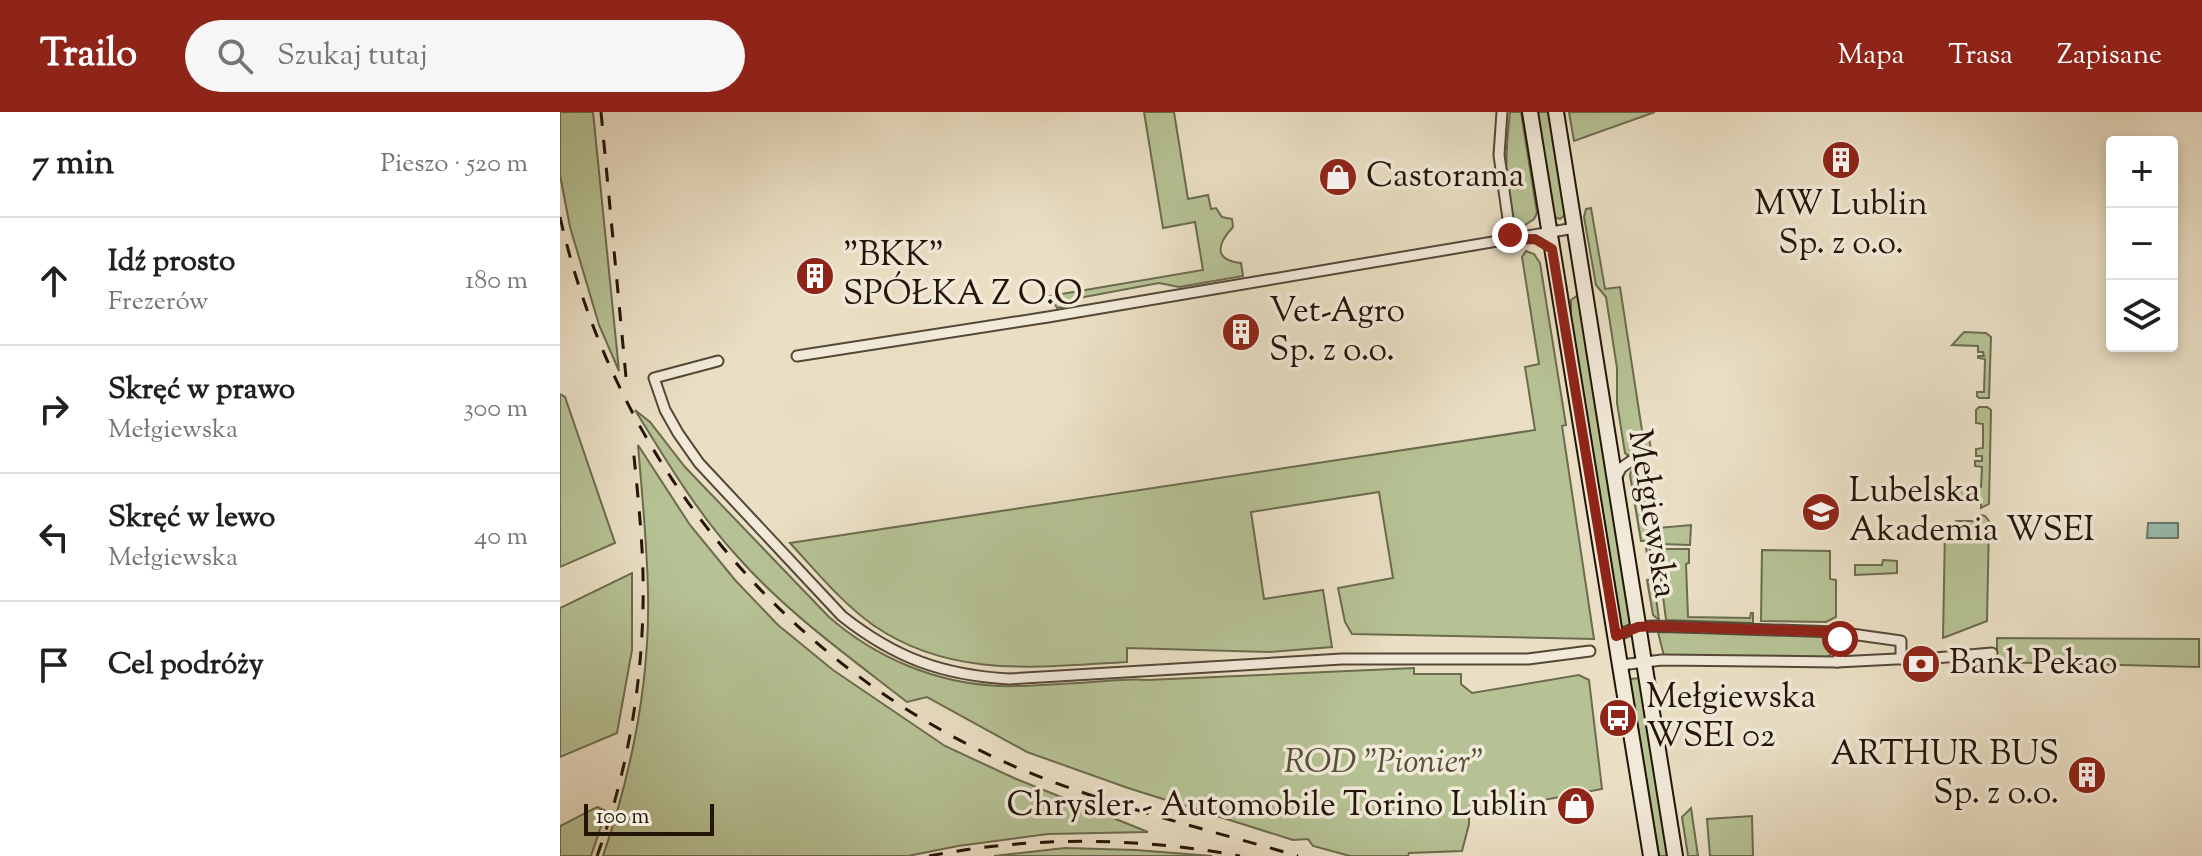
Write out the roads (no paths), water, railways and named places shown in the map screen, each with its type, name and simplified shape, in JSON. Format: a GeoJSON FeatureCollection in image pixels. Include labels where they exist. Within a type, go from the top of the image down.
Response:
{"type":"FeatureCollection","features":[{"type":"Feature","properties":{"kind":"main road","name":"Mełgiewska"},"geometry":{"type":"LineString","coordinates":[[1530,112],[1542,236],[1552,249],[1651,856]]}},
{"type":"Feature","properties":{"kind":"main road","name":"Mełgiewska"},"geometry":{"type":"LineString","coordinates":[[1556,112],[1675,856]]}},
{"type":"Feature","properties":{"kind":"main road"},"geometry":{"type":"LineString","coordinates":[[1560,297],[1572,285],[1578,286],[1586,298]]}},
{"type":"Feature","properties":{"kind":"street"},"geometry":{"type":"LineString","coordinates":[[1502,112],[1499,155],[1511,240]]}},
{"type":"Feature","properties":{"kind":"street"},"geometry":{"type":"LineString","coordinates":[[797,356],[1542,236],[1575,228]]}},
{"type":"Feature","properties":{"kind":"street"},"geometry":{"type":"LineString","coordinates":[[1511,240],[1540,232],[1542,236]]}},
{"type":"Feature","properties":{"kind":"street"},"geometry":{"type":"LineString","coordinates":[[718,361],[654,378],[665,410],[688,448],[842,616],[880,643],[933,666],[965,675],[1009,679],[1342,659],[1528,659],[1590,651]]}},
{"type":"Feature","properties":{"kind":"street"},"geometry":{"type":"LineString","coordinates":[[1616,636],[1638,627],[1837,632],[1901,641],[1901,659]]}},
{"type":"Feature","properties":{"kind":"street"},"geometry":{"type":"LineString","coordinates":[[1837,632],[1841,648],[1837,662]]}},
{"type":"Feature","properties":{"kind":"street"},"geometry":{"type":"LineString","coordinates":[[1935,658],[1992,653]]}},
{"type":"Feature","properties":{"kind":"street"},"geometry":{"type":"LineString","coordinates":[[1621,665],[1671,660],[1837,662],[1916,658]]}},
{"type":"Feature","properties":{"kind":"water"},"geometry":{"type":"Polygon","coordinates":[[[2148,523],[2178,523],[2178,538],[2147,538],[2148,523]]]}},
{"type":"Feature","properties":{"kind":"railway"},"geometry":{"type":"LineString","coordinates":[[601,112],[627,388]]}},
{"type":"Feature","properties":{"kind":"railway"},"geometry":{"type":"LineString","coordinates":[[560,217],[585,305],[620,388],[664,467],[717,540],[777,606],[845,666],[919,717],[1000,760],[1073,789],[1298,856]]}},
{"type":"Feature","properties":{"kind":"railway"},"geometry":{"type":"LineString","coordinates":[[597,856],[627,752],[638,681],[643,610],[642,558],[633,446]]}},
{"type":"Feature","properties":{"kind":"railway"},"geometry":{"type":"LineString","coordinates":[[929,856],[1007,845],[1085,841],[1163,845],[1240,856]]}},
{"type":"Feature","properties":{"kind":"place","name":"MW Lublin Sp. z o.o."},"geometry":{"type":"Point","coordinates":[1841,160]}},
{"type":"Feature","properties":{"kind":"place","name":"Castorama"},"geometry":{"type":"Point","coordinates":[1338,177]}},
{"type":"Feature","properties":{"kind":"place","name":"\"BKK\" SPÓŁKA Z O.O"},"geometry":{"type":"Point","coordinates":[815,276]}},
{"type":"Feature","properties":{"kind":"place","name":"Vet-Agro Sp. z o.o."},"geometry":{"type":"Point","coordinates":[1241,332]}},
{"type":"Feature","properties":{"kind":"place","name":"Lubelska Akademia WSEI"},"geometry":{"type":"Point","coordinates":[1821,512]}},
{"type":"Feature","properties":{"kind":"place","name":"Bank Pekao"},"geometry":{"type":"Point","coordinates":[1921,664]}},
{"type":"Feature","properties":{"kind":"place","name":"Mełgiewska WSEI 02"},"geometry":{"type":"Point","coordinates":[1618,718]}},
{"type":"Feature","properties":{"kind":"place","name":"ARTHUR BUS Sp. z o.o."},"geometry":{"type":"Point","coordinates":[2087,775]}},
{"type":"Feature","properties":{"kind":"place","name":"Chrysler - Automobile Torino Lublin"},"geometry":{"type":"Point","coordinates":[1576,806]}},
{"type":"Feature","properties":{"kind":"park label","name":"ROD \"Pionier\""},"geometry":{"type":"Point","coordinates":[1384,763]}}]}
